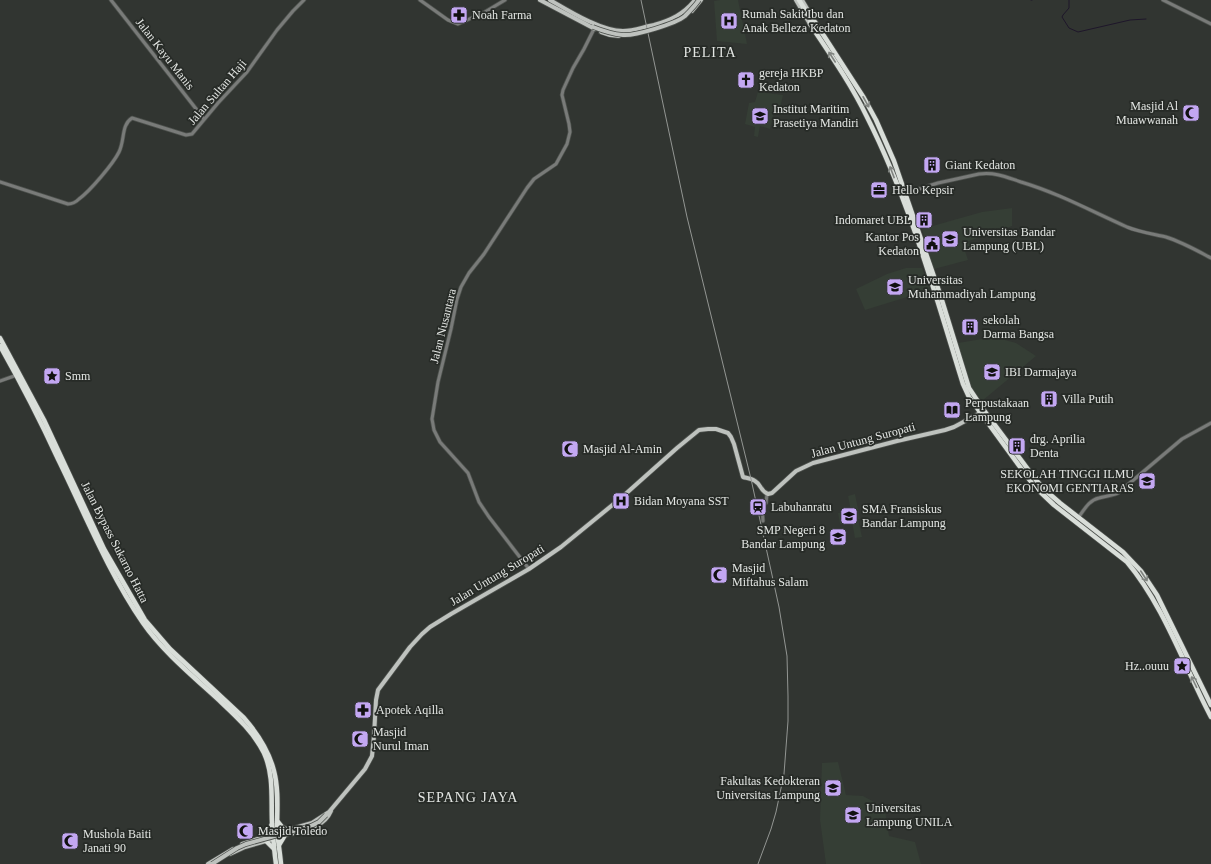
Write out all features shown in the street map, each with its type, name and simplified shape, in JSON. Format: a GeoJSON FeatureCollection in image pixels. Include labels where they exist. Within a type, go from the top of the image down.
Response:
{"type":"FeatureCollection","features":[{"type":"Feature","properties":{"kind":"highway"},"geometry":{"type":"LineString","coordinates":[[801,0],[811,20],[856,96],[883,150],[914,230],[938,303],[969,388],[994,428],[1026,471],[1034,486],[1049,501],[1127,562],[1152,597],[1209,705]]}},
{"type":"Feature","properties":{"kind":"highway"},"geometry":{"type":"LineString","coordinates":[[811,20],[864,98],[876,120],[906,192],[940,294],[965,390],[980,413],[994,428]]}},
{"type":"Feature","properties":{"kind":"highway","name":"Jalan Bypass Sukarno Hatta"},"geometry":{"type":"LineString","coordinates":[[0,338],[44,420],[104,549],[145,620],[170,649],[224,702],[260,745],[268,762],[271,774],[275,821],[280,834],[279,846],[281,864]]}},
{"type":"Feature","properties":{"kind":"highway","name":"Jalan Bypass Sukarno Hatta"},"geometry":{"type":"LineString","coordinates":[[0,346],[17,375],[107,562],[135,611],[146,628],[160,644],[224,702]]}},
{"type":"Feature","properties":{"kind":"highway"},"geometry":{"type":"LineString","coordinates":[[1026,471],[1045,490],[1078,518],[1123,552],[1141,571],[1157,595],[1209,705],[1210,713]]}},
{"type":"Feature","properties":{"kind":"highway"},"geometry":{"type":"LineString","coordinates":[[274,850],[265,838],[275,821],[283,828],[280,834],[279,846]]}},
{"type":"Feature","properties":{"kind":"highway","name":"Jalan Bypass Sukarno Hatta"},"geometry":{"type":"LineString","coordinates":[[276,864],[274,850],[280,834]]}},
{"type":"Feature","properties":{"kind":"main road"},"geometry":{"type":"LineString","coordinates":[[540,0],[586,22],[621,31],[634,30],[661,23],[678,16],[698,0]]}},
{"type":"Feature","properties":{"kind":"main road"},"geometry":{"type":"LineString","coordinates":[[550,0],[594,27],[610,35],[622,37],[648,33],[674,24],[685,18],[697,7],[698,0]]}},
{"type":"Feature","properties":{"kind":"main road"},"geometry":{"type":"LineString","coordinates":[[594,27],[608,31],[627,33],[652,27],[683,15],[698,0]]}},
{"type":"Feature","properties":{"kind":"main road"},"geometry":{"type":"LineString","coordinates":[[796,0],[811,20]]}},
{"type":"Feature","properties":{"kind":"main road"},"geometry":{"type":"LineString","coordinates":[[801,0],[811,20]]}},
{"type":"Feature","properties":{"kind":"main road"},"geometry":{"type":"LineString","coordinates":[[661,23],[662,28]]}},
{"type":"Feature","properties":{"kind":"main road","name":"Jalan Untung Suropati"},"geometry":{"type":"LineString","coordinates":[[208,864],[237,846],[247,842],[308,829],[327,818],[329,812],[365,769],[371,759],[374,736],[376,694],[410,647],[422,634],[446,617],[530,570],[576,536],[699,430],[716,429],[728,433],[734,444],[742,477],[756,481],[762,491],[767,494],[772,493],[802,467],[897,441],[945,430],[954,427],[980,413]]}},
{"type":"Feature","properties":{"kind":"main road"},"geometry":{"type":"LineString","coordinates":[[212,864],[246,844],[311,826],[319,822],[329,812]]}},
{"type":"Feature","properties":{"kind":"main road","name":"Jalan Untung Suropati"},"geometry":{"type":"LineString","coordinates":[[215,864],[240,849],[265,838]]}},
{"type":"Feature","properties":{"kind":"street","name":"Jalan Kayu Manis"},"geometry":{"type":"LineString","coordinates":[[111,0],[204,119]]}},
{"type":"Feature","properties":{"kind":"street","name":"Jalan Sultan Haji"},"geometry":{"type":"LineString","coordinates":[[0,182],[72,204],[88,191],[116,156],[122,145],[125,125],[127,121],[132,118],[190,135],[247,72],[277,30],[304,0]]}},
{"type":"Feature","properties":{"kind":"street"},"geometry":{"type":"LineString","coordinates":[[420,0],[448,20],[458,24],[505,0]]}},
{"type":"Feature","properties":{"kind":"street"},"geometry":{"type":"LineString","coordinates":[[1163,0],[1211,24]]}},
{"type":"Feature","properties":{"kind":"street","name":"Jalan Nusantara"},"geometry":{"type":"LineString","coordinates":[[530,570],[479,502],[468,473],[439,440],[434,430],[432,419],[438,382],[461,287],[527,188],[534,179],[558,162],[567,144],[570,132],[562,90],[584,50],[594,27]]}},
{"type":"Feature","properties":{"kind":"street"},"geometry":{"type":"LineString","coordinates":[[906,192],[979,174],[1000,174],[1061,196],[1133,229],[1166,237],[1211,258]]}},
{"type":"Feature","properties":{"kind":"street"},"geometry":{"type":"LineString","coordinates":[[0,381],[17,375]]}},
{"type":"Feature","properties":{"kind":"street"},"geometry":{"type":"LineString","coordinates":[[1078,518],[1092,500],[1118,493],[1182,439],[1211,423]]}},
{"type":"Feature","properties":{"kind":"street"},"geometry":{"type":"LineString","coordinates":[[763,521],[762,506],[766,503],[767,494]]}},
{"type":"Feature","properties":{"kind":"shaded area","name":"Rumah Sakit Ibu dan Anak Belleza Kedaton"},"geometry":{"type":"Polygon","coordinates":[[[738,0],[747,44],[717,41],[714,1],[738,0]]]}},
{"type":"Feature","properties":{"kind":"shaded area","name":"Institut Maritim Prasetiya Mandiri"},"geometry":{"type":"Polygon","coordinates":[[[758,92],[783,95],[780,108],[775,107],[770,129],[760,126],[758,137],[754,136],[755,127],[745,124],[749,103],[755,102],[758,92]]]}},
{"type":"Feature","properties":{"kind":"shaded area","name":"Universitas Bandar Lampung (UBL)"},"geometry":{"type":"Polygon","coordinates":[[[1012,208],[1012,226],[969,241],[971,249],[965,251],[968,260],[934,269],[922,229],[982,212],[1012,208]]]}},
{"type":"Feature","properties":{"kind":"shaded area","name":"Universitas Muhammadiyah Lampung"},"geometry":{"type":"Polygon","coordinates":[[[906,268],[922,268],[930,290],[865,310],[856,289],[887,274],[906,268]]]}},
{"type":"Feature","properties":{"kind":"shaded area","name":"IBI Darmajaya"},"geometry":{"type":"Polygon","coordinates":[[[994,337],[1016,343],[1036,356],[982,401],[972,388],[958,343],[994,337]]]}},
{"type":"Feature","properties":{"kind":"shaded area","name":"SMA Fransiskus Bandar Lampung"},"geometry":{"type":"Polygon","coordinates":[[[855,494],[862,537],[855,538],[852,522],[840,524],[838,513],[851,511],[848,496],[855,494]]]}},
{"type":"Feature","properties":{"kind":"shaded area","name":"Universitas Lampung UNILA"},"geometry":{"type":"Polygon","coordinates":[[[838,762],[846,795],[863,796],[885,810],[889,836],[915,842],[921,864],[826,864],[820,820],[822,763],[838,762]]]}},
{"type":"Feature","properties":{"kind":"waterway"},"geometry":{"type":"LineString","coordinates":[[1069,0],[1069,8],[1062,17],[1069,28],[1078,32],[1130,20],[1146,19]]}},
{"type":"Feature","properties":{"kind":"railway"},"geometry":{"type":"LineString","coordinates":[[641,0],[687,217],[751,479],[779,607],[787,656],[788,721],[784,774],[776,812],[758,864]]}},
{"type":"Feature","properties":{"kind":"place","name":"Noah Farma"},"geometry":{"type":"Point","coordinates":[459,15]}},
{"type":"Feature","properties":{"kind":"place","name":"Rumah Sakit Ibu dan Anak Belleza Kedaton"},"geometry":{"type":"Point","coordinates":[729,21]}},
{"type":"Feature","properties":{"kind":"place","name":"gereja HKBP Kedaton"},"geometry":{"type":"Point","coordinates":[746,80]}},
{"type":"Feature","properties":{"kind":"place","name":"Masjid Al Muawwanah"},"geometry":{"type":"Point","coordinates":[1191,113]}},
{"type":"Feature","properties":{"kind":"place","name":"Institut Maritim Prasetiya Mandiri"},"geometry":{"type":"Point","coordinates":[760,116]}},
{"type":"Feature","properties":{"kind":"place","name":"Giant Kedaton"},"geometry":{"type":"Point","coordinates":[932,165]}},
{"type":"Feature","properties":{"kind":"place","name":"Hello Kepsir"},"geometry":{"type":"Point","coordinates":[879,190]}},
{"type":"Feature","properties":{"kind":"place","name":"Indomaret UBL"},"geometry":{"type":"Point","coordinates":[924,220]}},
{"type":"Feature","properties":{"kind":"place","name":"Universitas Bandar Lampung (UBL)"},"geometry":{"type":"Point","coordinates":[950,239]}},
{"type":"Feature","properties":{"kind":"place","name":"Kantor Pos Kedaton"},"geometry":{"type":"Point","coordinates":[932,244]}},
{"type":"Feature","properties":{"kind":"place","name":"Universitas Muhammadiyah Lampung"},"geometry":{"type":"Point","coordinates":[895,287]}},
{"type":"Feature","properties":{"kind":"place","name":"sekolah Darma Bangsa"},"geometry":{"type":"Point","coordinates":[970,327]}},
{"type":"Feature","properties":{"kind":"place","name":"IBI Darmajaya"},"geometry":{"type":"Point","coordinates":[992,372]}},
{"type":"Feature","properties":{"kind":"place","name":"Smm"},"geometry":{"type":"Point","coordinates":[52,376]}},
{"type":"Feature","properties":{"kind":"place","name":"Villa Putih"},"geometry":{"type":"Point","coordinates":[1049,399]}},
{"type":"Feature","properties":{"kind":"place","name":"Perpustakaan Lampung"},"geometry":{"type":"Point","coordinates":[952,410]}},
{"type":"Feature","properties":{"kind":"place","name":"drg. Aprilia Denta"},"geometry":{"type":"Point","coordinates":[1017,446]}},
{"type":"Feature","properties":{"kind":"place","name":"Masjid Al-Amin"},"geometry":{"type":"Point","coordinates":[570,449]}},
{"type":"Feature","properties":{"kind":"place","name":"SEKOLAH TINGGI ILMU EKONOMI GENTIARAS"},"geometry":{"type":"Point","coordinates":[1147,481]}},
{"type":"Feature","properties":{"kind":"place","name":"Bidan Moyana SST"},"geometry":{"type":"Point","coordinates":[621,501]}},
{"type":"Feature","properties":{"kind":"place","name":"Labuhanratu"},"geometry":{"type":"Point","coordinates":[758,507]}},
{"type":"Feature","properties":{"kind":"place","name":"SMA Fransiskus Bandar Lampung"},"geometry":{"type":"Point","coordinates":[849,516]}},
{"type":"Feature","properties":{"kind":"place","name":"SMP Negeri 8 Bandar Lampung"},"geometry":{"type":"Point","coordinates":[838,537]}},
{"type":"Feature","properties":{"kind":"place","name":"Masjid Miftahus Salam"},"geometry":{"type":"Point","coordinates":[719,575]}},
{"type":"Feature","properties":{"kind":"place","name":"Hz..ouuu"},"geometry":{"type":"Point","coordinates":[1182,666]}},
{"type":"Feature","properties":{"kind":"place","name":"Apotek Aqilla"},"geometry":{"type":"Point","coordinates":[363,710]}},
{"type":"Feature","properties":{"kind":"place","name":"Masjid Nurul Iman"},"geometry":{"type":"Point","coordinates":[360,739]}},
{"type":"Feature","properties":{"kind":"place","name":"Fakultas Kedokteran Universitas Lampung"},"geometry":{"type":"Point","coordinates":[833,788]}},
{"type":"Feature","properties":{"kind":"place","name":"Universitas Lampung UNILA"},"geometry":{"type":"Point","coordinates":[853,815]}},
{"type":"Feature","properties":{"kind":"place","name":"Masjid Toledo"},"geometry":{"type":"Point","coordinates":[245,831]}},
{"type":"Feature","properties":{"kind":"place","name":"Mushola Baiti Janati 90"},"geometry":{"type":"Point","coordinates":[70,841]}},
{"type":"Feature","properties":{"kind":"district","name":"PELITA"},"geometry":{"type":"Point","coordinates":[710,52]}},
{"type":"Feature","properties":{"kind":"district","name":"SEPANG JAYA"},"geometry":{"type":"Point","coordinates":[468,797]}}]}
